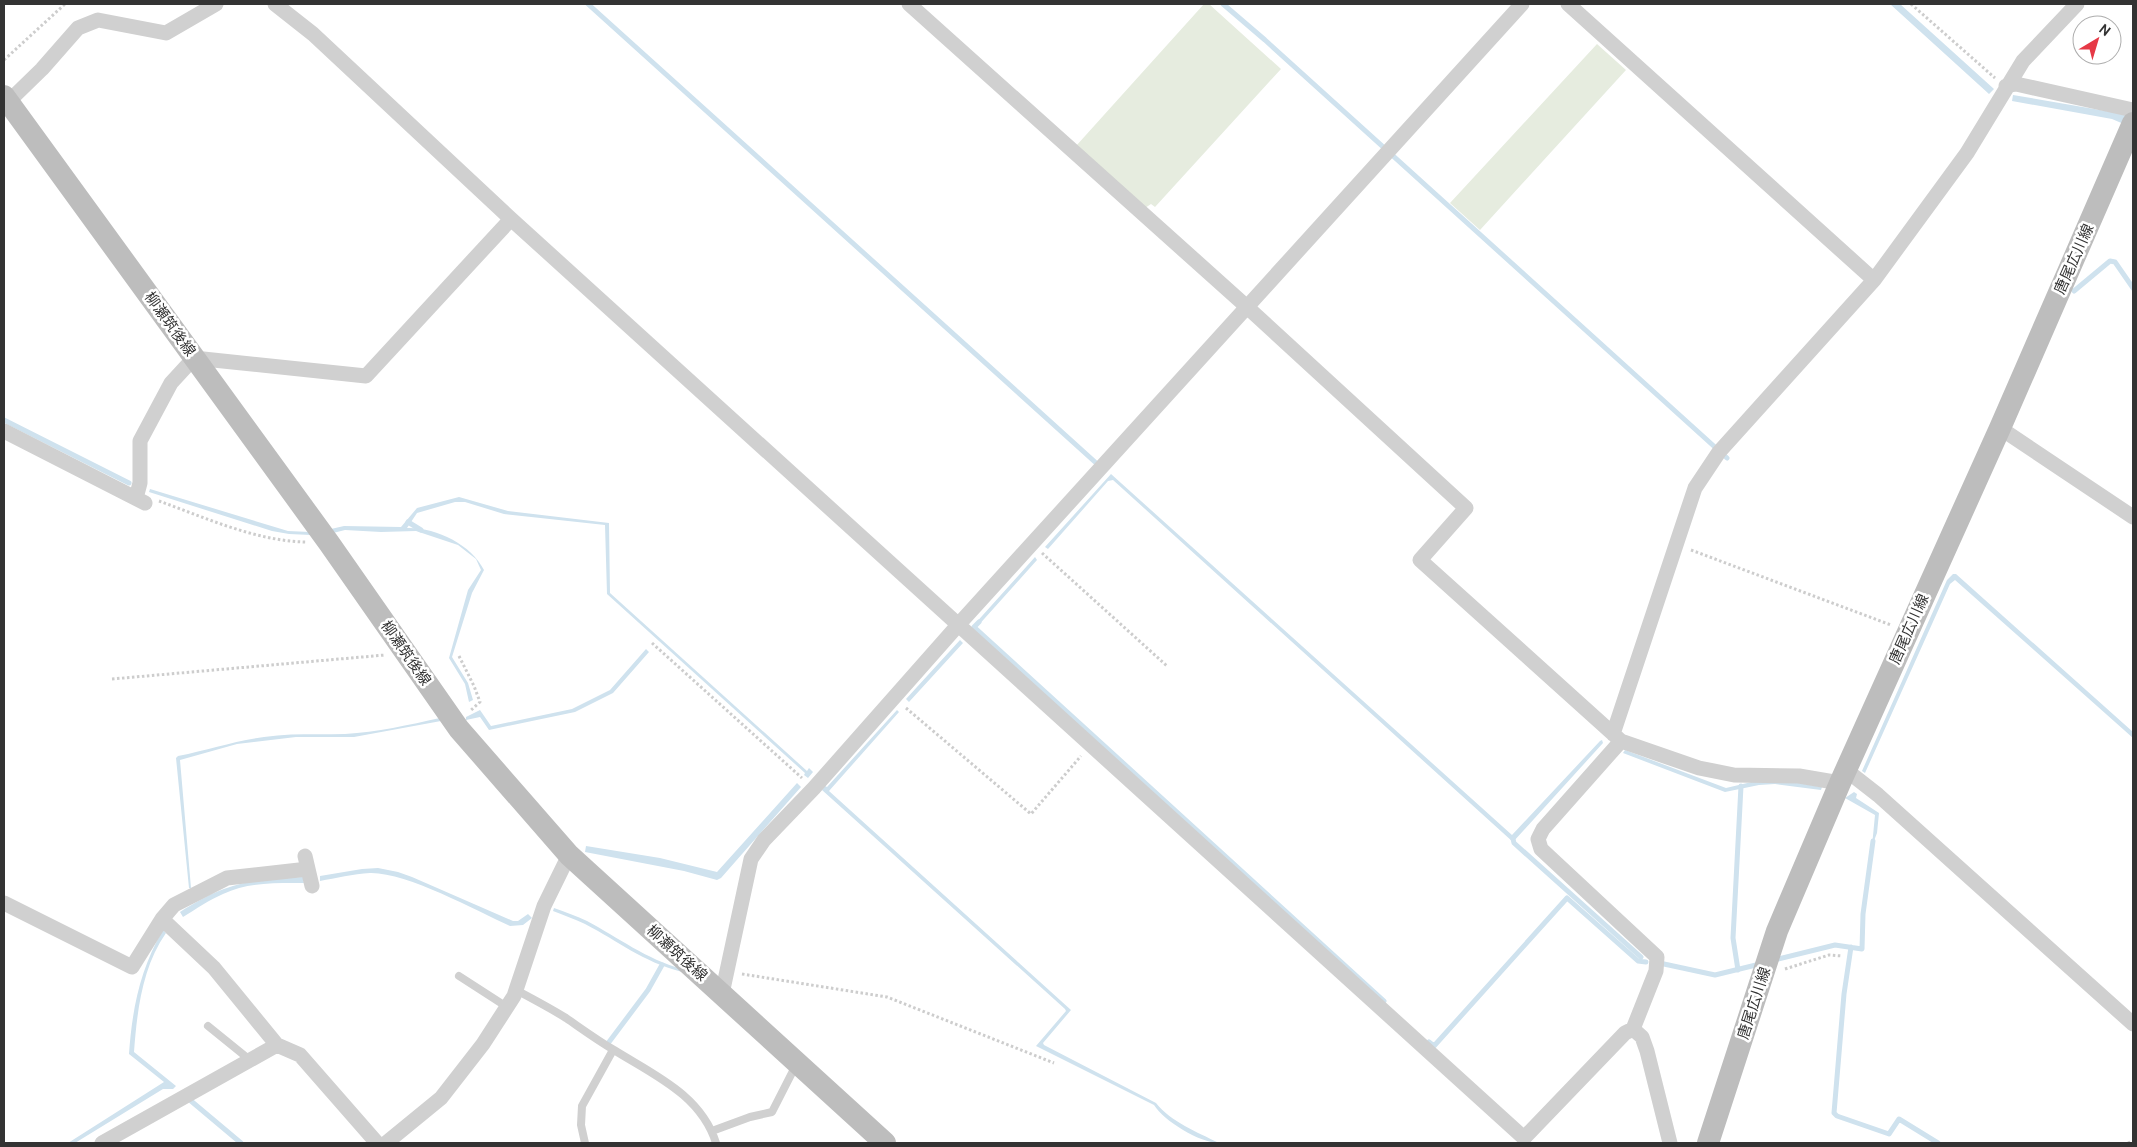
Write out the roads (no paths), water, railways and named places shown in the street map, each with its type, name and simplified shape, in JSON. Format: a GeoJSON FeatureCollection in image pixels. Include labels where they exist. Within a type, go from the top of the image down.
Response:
{"type":"FeatureCollection","features":[{"type":"Feature","properties":{"kind":"main road","name":"柳瀬筑後線"},"geometry":{"type":"LineString","coordinates":[[5,101],[329,543],[453,720],[569,855],[885,1143]]}},
{"type":"Feature","properties":{"kind":"main road","name":"唐尾広川線"},"geometry":{"type":"LineString","coordinates":[[1708,1143],[1777,931],[1843,776],[2000,428],[2131,129]]}},
{"type":"Feature","properties":{"kind":"street"},"geometry":{"type":"LineString","coordinates":[[5,101],[42,69],[78,28],[98,20],[166,33],[216,4]]}},
{"type":"Feature","properties":{"kind":"street"},"geometry":{"type":"LineString","coordinates":[[275,4],[313,34],[511,219],[1092,744],[1522,1140],[1625,1033],[1633,1029],[1656,971],[1657,957],[1541,849],[1538,839],[1543,829],[1617,738],[1695,488],[1719,452],[1874,280],[1967,153],[2022,62],[2077,4]]}},
{"type":"Feature","properties":{"kind":"street"},"geometry":{"type":"LineString","coordinates":[[909,4],[1247,307],[1466,508],[1420,560],[1617,738],[1699,768],[1734,776],[1843,776],[1878,795],[2133,1024]]}},
{"type":"Feature","properties":{"kind":"street"},"geometry":{"type":"LineString","coordinates":[[722,994],[751,859],[764,840],[814,788],[959,624],[1522,4]]}},
{"type":"Feature","properties":{"kind":"street"},"geometry":{"type":"LineString","coordinates":[[1568,4],[1874,280]]}},
{"type":"Feature","properties":{"kind":"street"},"geometry":{"type":"LineString","coordinates":[[2006,86],[2016,84],[2131,129]]}},
{"type":"Feature","properties":{"kind":"street"},"geometry":{"type":"LineString","coordinates":[[4,431],[141,500],[140,442],[170,383],[194,358],[366,376],[511,219]]}},
{"type":"Feature","properties":{"kind":"street"},"geometry":{"type":"LineString","coordinates":[[2000,428],[2133,517]]}},
{"type":"Feature","properties":{"kind":"street"},"geometry":{"type":"LineString","coordinates":[[386,1143],[441,1098],[483,1044],[507,1007],[516,990],[544,906],[569,855]]}},
{"type":"Feature","properties":{"kind":"street"},"geometry":{"type":"LineString","coordinates":[[4,903],[132,967],[162,919],[174,906],[227,878],[306,863],[312,886]]}},
{"type":"Feature","properties":{"kind":"street"},"geometry":{"type":"LineString","coordinates":[[162,919],[214,968],[277,1045],[300,1055],[377,1143]]}},
{"type":"Feature","properties":{"kind":"street"},"geometry":{"type":"LineString","coordinates":[[1633,1029],[1642,1037],[1647,1050],[1670,1143]]}},
{"type":"Feature","properties":{"kind":"street"},"geometry":{"type":"LineString","coordinates":[[102,1143],[277,1045]]}},
{"type":"Feature","properties":{"kind":"lane"},"geometry":{"type":"LineString","coordinates":[[459,976],[507,1007]]}},
{"type":"Feature","properties":{"kind":"lane"},"geometry":{"type":"LineString","coordinates":[[516,990],[660,1077],[692,1103],[712,1131],[716,1143]]}},
{"type":"Feature","properties":{"kind":"lane"},"geometry":{"type":"LineString","coordinates":[[208,1026],[250,1060]]}},
{"type":"Feature","properties":{"kind":"lane"},"geometry":{"type":"LineString","coordinates":[[585,1143],[581,1125],[582,1106],[614,1050]]}},
{"type":"Feature","properties":{"kind":"lane"},"geometry":{"type":"LineString","coordinates":[[712,1131],[750,1117],[772,1112],[797,1063]]}},
{"type":"Feature","properties":{"kind":"water"},"geometry":{"type":"Polygon","coordinates":[[[1890,4],[1900,4],[1994,89],[1989,94],[1890,4]]]}},
{"type":"Feature","properties":{"kind":"water"},"geometry":{"type":"Polygon","coordinates":[[[2013,95],[2129,115],[2133,128],[2112,119],[2012,101],[2013,95]]]}},
{"type":"Feature","properties":{"kind":"water"},"geometry":{"type":"Polygon","coordinates":[[[1111,474],[1512,835],[1600,741],[1602,740],[1603,743],[1513,842],[1113,480],[1108,481],[1048,549],[1045,547],[1111,474]]]}},
{"type":"Feature","properties":{"kind":"water"},"geometry":{"type":"Polygon","coordinates":[[[150,489],[288,531],[310,532],[311,535],[272,531],[149,492],[150,489]]]}},
{"type":"Feature","properties":{"kind":"water"},"geometry":{"type":"Polygon","coordinates":[[[459,497],[508,511],[609,523],[610,593],[807,771],[809,768],[813,772],[808,778],[804,775],[805,773],[607,594],[605,525],[504,514],[465,502],[455,502],[417,513],[407,528],[429,530],[451,539],[470,552],[478,561],[484,570],[472,593],[452,657],[468,683],[473,700],[469,702],[465,684],[449,658],[468,590],[481,570],[476,559],[458,545],[416,531],[345,530],[333,533],[331,529],[344,526],[401,527],[417,508],[459,497]]]}},
{"type":"Feature","properties":{"kind":"water"},"geometry":{"type":"Polygon","coordinates":[[[1035,557],[1037,560],[976,628],[973,626],[1035,557]]]}},
{"type":"Feature","properties":{"kind":"water"},"geometry":{"type":"Polygon","coordinates":[[[1953,574],[1956,574],[2133,732],[2133,738],[1955,580],[1950,584],[1865,773],[1862,771],[1947,580],[1953,574]]]}},
{"type":"Feature","properties":{"kind":"water"},"geometry":{"type":"Polygon","coordinates":[[[960,640],[963,643],[909,702],[906,699],[960,640]]]}},
{"type":"Feature","properties":{"kind":"water"},"geometry":{"type":"Polygon","coordinates":[[[646,649],[649,652],[613,693],[575,712],[489,730],[480,717],[466,720],[466,717],[480,710],[491,726],[572,709],[610,690],[646,649]]]}},
{"type":"Feature","properties":{"kind":"water"},"geometry":{"type":"Polygon","coordinates":[[[897,710],[899,712],[829,791],[1071,1010],[1043,1043],[1044,1045],[1156,1103],[1169,1116],[1193,1131],[1219,1143],[1202,1139],[1183,1130],[1166,1118],[1154,1105],[1036,1046],[1066,1011],[1065,1009],[822,790],[825,786],[827,787],[897,710]]]}},
{"type":"Feature","properties":{"kind":"water"},"geometry":{"type":"Polygon","coordinates":[[[440,718],[441,721],[354,737],[296,737],[237,744],[180,760],[191,888],[189,888],[176,758],[178,756],[264,737],[357,733],[440,718]]]}},
{"type":"Feature","properties":{"kind":"water"},"geometry":{"type":"Polygon","coordinates":[[[1625,750],[1726,788],[1760,780],[1775,779],[1822,787],[1821,790],[1775,784],[1759,785],[1725,792],[1623,753],[1625,750]]]}},
{"type":"Feature","properties":{"kind":"water"},"geometry":{"type":"Polygon","coordinates":[[[797,783],[801,787],[721,878],[717,880],[684,871],[585,852],[586,846],[660,858],[717,872],[797,783]]]}},
{"type":"Feature","properties":{"kind":"water"},"geometry":{"type":"Polygon","coordinates":[[[1854,792],[1857,794],[1856,798],[1879,813],[1877,833],[1872,846],[1875,815],[1845,798],[1854,792]]]}},
{"type":"Feature","properties":{"kind":"water"},"geometry":{"type":"Polygon","coordinates":[[[378,868],[412,877],[513,921],[518,921],[528,914],[532,918],[523,925],[510,926],[421,885],[385,874],[370,873],[320,881],[320,876],[378,868]]]}},
{"type":"Feature","properties":{"kind":"water"},"geometry":{"type":"Polygon","coordinates":[[[303,877],[304,883],[263,884],[242,887],[218,896],[183,917],[180,912],[196,902],[238,884],[268,879],[303,877]]]}},
{"type":"Feature","properties":{"kind":"water"},"geometry":{"type":"Polygon","coordinates":[[[554,908],[587,921],[656,960],[682,969],[682,972],[667,968],[643,957],[585,924],[553,911],[554,908]]]}},
{"type":"Feature","properties":{"kind":"water"},"geometry":{"type":"Polygon","coordinates":[[[163,930],[166,933],[151,960],[142,990],[134,1052],[176,1086],[173,1089],[163,1089],[75,1143],[68,1143],[164,1082],[129,1054],[138,990],[148,960],[163,930]]]}},
{"type":"Feature","properties":{"kind":"waterway"},"geometry":{"type":"LineString","coordinates":[[588,4],[1095,462]]}},
{"type":"Feature","properties":{"kind":"waterway"},"geometry":{"type":"LineString","coordinates":[[1223,4],[1727,458]]}},
{"type":"Feature","properties":{"kind":"waterway"},"geometry":{"type":"LineString","coordinates":[[2074,291],[2110,261],[2115,262],[2133,288]]}},
{"type":"Feature","properties":{"kind":"waterway"},"geometry":{"type":"LineString","coordinates":[[4,420],[129,483]]}},
{"type":"Feature","properties":{"kind":"waterway"},"geometry":{"type":"LineString","coordinates":[[408,522],[421,530]]}},
{"type":"Feature","properties":{"kind":"waterway"},"geometry":{"type":"LineString","coordinates":[[979,622],[974,627],[1384,1001]]}},
{"type":"Feature","properties":{"kind":"waterway"},"geometry":{"type":"LineString","coordinates":[[1738,970],[1733,938],[1741,786]]}},
{"type":"Feature","properties":{"kind":"waterway"},"geometry":{"type":"LineString","coordinates":[[1513,839],[1514,843],[1641,957]]}},
{"type":"Feature","properties":{"kind":"waterway"},"geometry":{"type":"LineString","coordinates":[[1778,959],[1835,945],[1862,949],[1863,914],[1873,841]]}},
{"type":"Feature","properties":{"kind":"waterway"},"geometry":{"type":"LineString","coordinates":[[1429,1042],[1434,1046],[1567,898],[1638,961],[1646,962]]}},
{"type":"Feature","properties":{"kind":"waterway"},"geometry":{"type":"LineString","coordinates":[[1851,947],[1844,994],[1834,1113],[1837,1116],[1889,1134],[1899,1119],[1938,1143]]}},
{"type":"Feature","properties":{"kind":"waterway"},"geometry":{"type":"LineString","coordinates":[[1664,964],[1715,975],[1756,965]]}},
{"type":"Feature","properties":{"kind":"waterway"},"geometry":{"type":"LineString","coordinates":[[609,1042],[648,990],[662,965]]}},
{"type":"Feature","properties":{"kind":"waterway"},"geometry":{"type":"LineString","coordinates":[[191,1101],[241,1143]]}}]}
